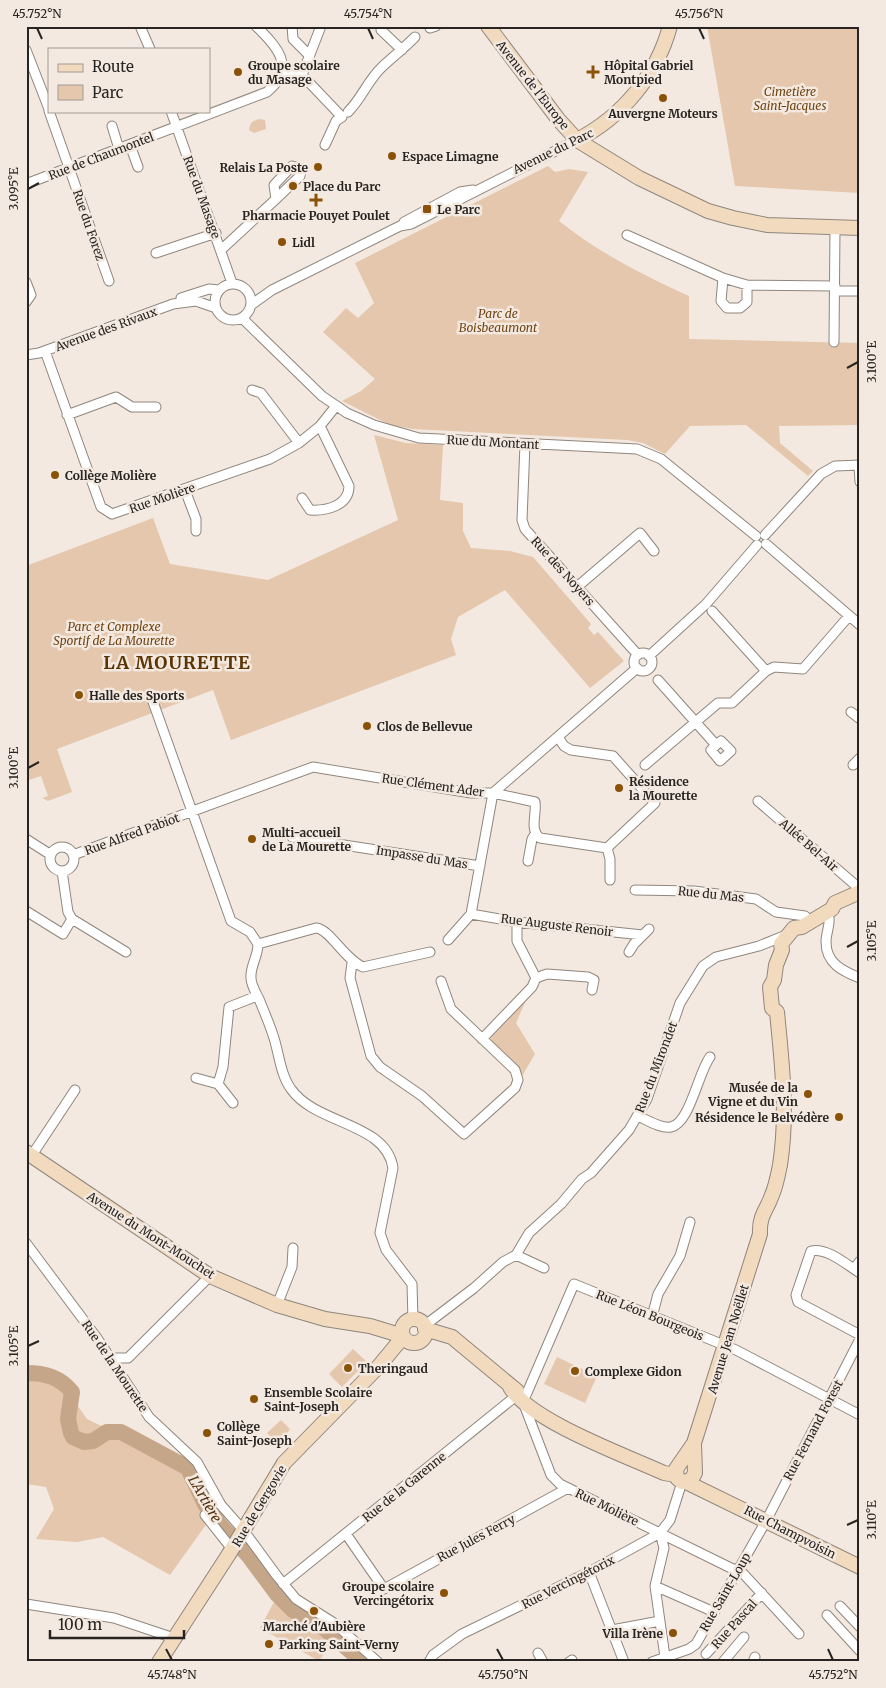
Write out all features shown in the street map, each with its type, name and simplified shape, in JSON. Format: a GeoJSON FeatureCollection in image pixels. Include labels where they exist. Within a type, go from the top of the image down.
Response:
{"type":"FeatureCollection","features":[{"type":"Feature","properties":{"kind":"main road","name":"Avenue de l'Europe"},"geometry":{"type":"LineString","coordinates":[[488,26],[558,119],[577,140],[639,178],[708,211],[767,225],[860,228]]}},
{"type":"Feature","properties":{"kind":"main road","name":"Avenue du Parc"},"geometry":{"type":"LineString","coordinates":[[577,140],[596,130],[628,101],[646,79],[658,60],[670,26]]}},
{"type":"Feature","properties":{"kind":"main road","name":"Avenue Jean Noëllet"},"geometry":{"type":"LineString","coordinates":[[684,1472],[726,1346],[760,1234],[760,1224],[766,1205],[772,1196],[784,1141],[785,1113],[776,1012],[780,1008],[778,988],[774,980],[776,965],[782,950],[787,949],[800,927],[829,911],[835,903],[860,891]]}},
{"type":"Feature","properties":{"kind":"main road","name":"Avenue du Mont-Mouchet"},"geometry":{"type":"LineString","coordinates":[[29,1154],[210,1276],[278,1305],[325,1319],[413,1332],[459,1344],[471,1351],[519,1395],[542,1406],[563,1426],[645,1464],[684,1472]]}},
{"type":"Feature","properties":{"kind":"main road"},"geometry":{"type":"LineString","coordinates":[[374,1327],[390,1353]]}},
{"type":"Feature","properties":{"kind":"main road","name":"Rue de Gergovie"},"geometry":{"type":"LineString","coordinates":[[379,1366],[413,1332]]}},
{"type":"Feature","properties":{"kind":"main road","name":"Rue de Gergovie"},"geometry":{"type":"LineString","coordinates":[[159,1662],[238,1540],[284,1463],[413,1332]]}},
{"type":"Feature","properties":{"kind":"main road","name":"Rue Champvoisin"},"geometry":{"type":"LineString","coordinates":[[684,1472],[720,1497],[860,1567]]}},
{"type":"Feature","properties":{"kind":"street"},"geometry":{"type":"LineString","coordinates":[[140,26],[150,48]]}},
{"type":"Feature","properties":{"kind":"street"},"geometry":{"type":"LineString","coordinates":[[256,26],[279,51],[283,66],[280,73],[302,75],[343,110]]}},
{"type":"Feature","properties":{"kind":"street"},"geometry":{"type":"LineString","coordinates":[[292,26],[294,39],[309,55]]}},
{"type":"Feature","properties":{"kind":"street"},"geometry":{"type":"LineString","coordinates":[[302,75],[321,26]]}},
{"type":"Feature","properties":{"kind":"street"},"geometry":{"type":"LineString","coordinates":[[381,30],[402,50]]}},
{"type":"Feature","properties":{"kind":"street"},"geometry":{"type":"LineString","coordinates":[[325,145],[336,121],[342,117],[343,110],[360,99],[383,66],[390,63],[415,37]]}},
{"type":"Feature","properties":{"kind":"street","name":"Rue du Forez"},"geometry":{"type":"LineString","coordinates":[[26,50],[48,107]]}},
{"type":"Feature","properties":{"kind":"street","name":"Rue de Chaumontel"},"geometry":{"type":"LineString","coordinates":[[26,184],[267,92],[276,82],[280,73]]}},
{"type":"Feature","properties":{"kind":"street","name":"Rue du Forez"},"geometry":{"type":"LineString","coordinates":[[50,112],[109,281]]}},
{"type":"Feature","properties":{"kind":"street","name":"Rue du Masage"},"geometry":{"type":"LineString","coordinates":[[171,112],[216,232],[232,284]]}},
{"type":"Feature","properties":{"kind":"street"},"geometry":{"type":"LineString","coordinates":[[112,126],[119,149]]}},
{"type":"Feature","properties":{"kind":"street","name":"Avenue du Parc"},"geometry":{"type":"LineString","coordinates":[[251,305],[272,290],[400,226],[411,224],[475,189],[577,140]]}},
{"type":"Feature","properties":{"kind":"street"},"geometry":{"type":"LineString","coordinates":[[130,145],[138,167]]}},
{"type":"Feature","properties":{"kind":"street"},"geometry":{"type":"LineString","coordinates":[[222,250],[276,199]]}},
{"type":"Feature","properties":{"kind":"street"},"geometry":{"type":"LineString","coordinates":[[834,228],[834,342]]}},
{"type":"Feature","properties":{"kind":"street"},"geometry":{"type":"LineString","coordinates":[[156,254],[216,232]]}},
{"type":"Feature","properties":{"kind":"street"},"geometry":{"type":"LineString","coordinates":[[627,235],[723,278],[746,285],[835,288],[860,291]]}},
{"type":"Feature","properties":{"kind":"street"},"geometry":{"type":"LineString","coordinates":[[723,278],[721,302],[727,308],[740,308],[747,302],[746,285]]}},
{"type":"Feature","properties":{"kind":"street"},"geometry":{"type":"LineString","coordinates":[[26,282],[31,296],[26,302]]}},
{"type":"Feature","properties":{"kind":"street"},"geometry":{"type":"LineString","coordinates":[[232,284],[238,284],[247,290],[251,305],[242,318],[226,319],[216,308],[215,302],[219,290],[232,284]]}},
{"type":"Feature","properties":{"kind":"street","name":"Avenue des Rivaux"},"geometry":{"type":"LineString","coordinates":[[26,360],[42,352],[173,304],[198,292],[219,290]]}},
{"type":"Feature","properties":{"kind":"street","name":"Avenue du Parc"},"geometry":{"type":"LineString","coordinates":[[247,290],[272,290]]}},
{"type":"Feature","properties":{"kind":"street","name":"Avenue des Rivaux"},"geometry":{"type":"LineString","coordinates":[[173,304],[196,301],[216,308]]}},
{"type":"Feature","properties":{"kind":"street","name":"Rue du Montant"},"geometry":{"type":"LineString","coordinates":[[242,318],[322,396],[336,406],[374,425],[419,438],[637,449],[645,451],[661,459],[761,540],[860,625]]}},
{"type":"Feature","properties":{"kind":"street","name":"Avenue des Rivaux"},"geometry":{"type":"LineString","coordinates":[[26,354],[42,352]]}},
{"type":"Feature","properties":{"kind":"street","name":"Rue Molière"},"geometry":{"type":"LineString","coordinates":[[42,352],[101,507],[112,514],[121,513],[270,460],[300,443],[320,426],[336,406]]}},
{"type":"Feature","properties":{"kind":"street"},"geometry":{"type":"LineString","coordinates":[[252,390],[261,393],[300,443]]}},
{"type":"Feature","properties":{"kind":"street"},"geometry":{"type":"LineString","coordinates":[[67,415],[116,397],[132,407],[156,406]]}},
{"type":"Feature","properties":{"kind":"street"},"geometry":{"type":"LineString","coordinates":[[302,498],[310,510],[323,511],[344,501],[349,495],[349,486],[320,426]]}},
{"type":"Feature","properties":{"kind":"street","name":"Rue des Noyers"},"geometry":{"type":"LineString","coordinates":[[525,444],[523,525],[638,655]]}},
{"type":"Feature","properties":{"kind":"street"},"geometry":{"type":"LineString","coordinates":[[650,656],[706,604],[821,474],[836,466],[859,465],[860,482]]}},
{"type":"Feature","properties":{"kind":"street"},"geometry":{"type":"LineString","coordinates":[[184,490],[196,519],[196,531]]}},
{"type":"Feature","properties":{"kind":"street"},"geometry":{"type":"LineString","coordinates":[[577,588],[640,533],[654,551]]}},
{"type":"Feature","properties":{"kind":"street"},"geometry":{"type":"LineString","coordinates":[[712,611],[766,671]]}},
{"type":"Feature","properties":{"kind":"street"},"geometry":{"type":"LineString","coordinates":[[645,765],[718,703],[732,703],[766,671],[774,667],[803,669],[849,616]]}},
{"type":"Feature","properties":{"kind":"street"},"geometry":{"type":"LineString","coordinates":[[644,653],[650,656],[652,663],[650,667],[644,670],[637,668],[634,662],[638,655],[644,653]]}},
{"type":"Feature","properties":{"kind":"street","name":"Rue Clément Ader"},"geometry":{"type":"LineString","coordinates":[[192,812],[313,767],[471,793],[493,793],[637,668]]}},
{"type":"Feature","properties":{"kind":"street"},"geometry":{"type":"LineString","coordinates":[[658,680],[716,745],[720,741],[731,751],[726,756]]}},
{"type":"Feature","properties":{"kind":"street"},"geometry":{"type":"LineString","coordinates":[[152,699],[184,782],[192,812],[231,921],[250,932],[258,944],[251,980],[274,1036],[280,1063],[290,1089],[319,1113],[353,1126],[374,1138],[386,1148],[392,1159],[394,1168],[380,1233],[386,1250],[412,1284],[413,1332]]}},
{"type":"Feature","properties":{"kind":"street"},"geometry":{"type":"LineString","coordinates":[[851,712],[860,719]]}},
{"type":"Feature","properties":{"kind":"street"},"geometry":{"type":"LineString","coordinates":[[558,738],[564,746],[571,750],[614,756],[655,803],[607,848]]}},
{"type":"Feature","properties":{"kind":"street"},"geometry":{"type":"LineString","coordinates":[[853,766],[860,758]]}},
{"type":"Feature","properties":{"kind":"street"},"geometry":{"type":"LineString","coordinates":[[493,793],[535,802],[535,834],[532,839],[528,860]]}},
{"type":"Feature","properties":{"kind":"street","name":"Impasse du Mas"},"geometry":{"type":"LineString","coordinates":[[292,837],[480,866],[493,793]]}},
{"type":"Feature","properties":{"kind":"street","name":"Allée Bel-Air"},"geometry":{"type":"LineString","coordinates":[[758,801],[860,891]]}},
{"type":"Feature","properties":{"kind":"street","name":"Rue Alfred Pabiot"},"geometry":{"type":"LineString","coordinates":[[73,855],[192,812]]}},
{"type":"Feature","properties":{"kind":"street"},"geometry":{"type":"LineString","coordinates":[[535,834],[540,838],[607,848]]}},
{"type":"Feature","properties":{"kind":"street"},"geometry":{"type":"LineString","coordinates":[[26,839],[51,855]]}},
{"type":"Feature","properties":{"kind":"street"},"geometry":{"type":"LineString","coordinates":[[62,848],[68,850],[73,855],[72,866],[62,871],[52,866],[51,855],[55,850],[62,848]]}},
{"type":"Feature","properties":{"kind":"street"},"geometry":{"type":"LineString","coordinates":[[607,848],[610,859],[610,880]]}},
{"type":"Feature","properties":{"kind":"street"},"geometry":{"type":"LineString","coordinates":[[448,940],[471,914],[480,866]]}},
{"type":"Feature","properties":{"kind":"street"},"geometry":{"type":"LineString","coordinates":[[62,871],[68,912],[72,919],[126,952]]}},
{"type":"Feature","properties":{"kind":"street","name":"Rue du Mas"},"geometry":{"type":"LineString","coordinates":[[635,890],[694,891],[756,900],[776,912],[805,916],[800,927]]}},
{"type":"Feature","properties":{"kind":"street"},"geometry":{"type":"LineString","coordinates":[[26,911],[63,934],[72,919]]}},
{"type":"Feature","properties":{"kind":"street"},"geometry":{"type":"LineString","coordinates":[[829,911],[830,918],[826,943],[828,954],[835,966],[860,978]]}},
{"type":"Feature","properties":{"kind":"street","name":"Rue Auguste Renoir"},"geometry":{"type":"LineString","coordinates":[[471,914],[517,922],[646,932],[629,952]]}},
{"type":"Feature","properties":{"kind":"street"},"geometry":{"type":"LineString","coordinates":[[517,922],[517,941],[536,978]]}},
{"type":"Feature","properties":{"kind":"street","name":"Rue du Mirondet"},"geometry":{"type":"LineString","coordinates":[[413,1332],[474,1288],[503,1262],[516,1255],[529,1233],[561,1204],[582,1178],[591,1174],[638,1116],[660,1064],[680,1003],[698,971],[716,957],[766,944],[800,927]]}},
{"type":"Feature","properties":{"kind":"street"},"geometry":{"type":"LineString","coordinates":[[258,944],[320,928],[352,963],[363,967],[375,966],[430,952]]}},
{"type":"Feature","properties":{"kind":"street"},"geometry":{"type":"LineString","coordinates":[[766,944],[782,950]]}},
{"type":"Feature","properties":{"kind":"street"},"geometry":{"type":"LineString","coordinates":[[352,963],[350,978],[371,1056],[380,1067],[422,1096],[464,1134],[515,1088],[518,1080],[515,1070],[451,1009],[441,981]]}},
{"type":"Feature","properties":{"kind":"street"},"geometry":{"type":"LineString","coordinates":[[482,1039],[532,987],[536,978],[547,974],[588,977],[594,980],[592,990]]}},
{"type":"Feature","properties":{"kind":"street"},"geometry":{"type":"LineString","coordinates":[[218,1084],[223,1067],[229,1007],[257,996]]}},
{"type":"Feature","properties":{"kind":"street"},"geometry":{"type":"LineString","coordinates":[[638,1116],[660,1125],[671,1127],[681,1122],[702,1067],[710,1057]]}},
{"type":"Feature","properties":{"kind":"street"},"geometry":{"type":"LineString","coordinates":[[196,1078],[218,1084],[233,1103]]}},
{"type":"Feature","properties":{"kind":"street"},"geometry":{"type":"LineString","coordinates":[[29,1154],[75,1090]]}},
{"type":"Feature","properties":{"kind":"street"},"geometry":{"type":"LineString","coordinates":[[652,1317],[658,1294],[683,1248],[690,1222]]}},
{"type":"Feature","properties":{"kind":"street","name":"Rue de la Mourette"},"geometry":{"type":"LineString","coordinates":[[26,1244],[110,1358],[149,1417],[197,1462],[238,1540]]}},
{"type":"Feature","properties":{"kind":"street"},"geometry":{"type":"LineString","coordinates":[[278,1305],[292,1267],[293,1248]]}},
{"type":"Feature","properties":{"kind":"street"},"geometry":{"type":"LineString","coordinates":[[860,1261],[857,1271],[830,1254],[811,1251],[796,1295],[798,1302],[860,1335]]}},
{"type":"Feature","properties":{"kind":"street"},"geometry":{"type":"LineString","coordinates":[[516,1255],[544,1268]]}},
{"type":"Feature","properties":{"kind":"street"},"geometry":{"type":"LineString","coordinates":[[110,1358],[128,1358],[210,1276]]}},
{"type":"Feature","properties":{"kind":"street","name":"Rue Léon Bourgeois"},"geometry":{"type":"LineString","coordinates":[[519,1395],[574,1284],[726,1346],[860,1415]]}},
{"type":"Feature","properties":{"kind":"street","name":"Rue Fernand Forest"},"geometry":{"type":"LineString","coordinates":[[766,1520],[857,1352],[860,1339]]}},
{"type":"Feature","properties":{"kind":"street","name":"Rue Molière"},"geometry":{"type":"LineString","coordinates":[[519,1395],[551,1475],[568,1488],[738,1570]]}},
{"type":"Feature","properties":{"kind":"street","name":"Rue de la Garenne"},"geometry":{"type":"LineString","coordinates":[[283,1584],[519,1395]]}},
{"type":"Feature","properties":{"kind":"street"},"geometry":{"type":"LineString","coordinates":[[665,1657],[654,1586],[664,1548],[660,1533],[670,1520],[684,1472]]}},
{"type":"Feature","properties":{"kind":"street","name":"Rue Jules Ferry"},"geometry":{"type":"LineString","coordinates":[[346,1534],[384,1589],[568,1488]]}},
{"type":"Feature","properties":{"kind":"street"},"geometry":{"type":"LineString","coordinates":[[205,1515],[238,1540],[296,1599],[334,1623],[378,1662]]}},
{"type":"Feature","properties":{"kind":"street","name":"Rue Saint-Loup"},"geometry":{"type":"LineString","coordinates":[[708,1658],[696,1644],[766,1520]]}},
{"type":"Feature","properties":{"kind":"street","name":"Rue Vercingétorix"},"geometry":{"type":"LineString","coordinates":[[429,1662],[433,1655],[462,1634],[589,1572],[660,1533]]}},
{"type":"Feature","properties":{"kind":"street"},"geometry":{"type":"LineString","coordinates":[[738,1570],[799,1634]]}},
{"type":"Feature","properties":{"kind":"street"},"geometry":{"type":"LineString","coordinates":[[589,1572],[624,1662]]}},
{"type":"Feature","properties":{"kind":"street"},"geometry":{"type":"LineString","coordinates":[[654,1586],[714,1612]]}},
{"type":"Feature","properties":{"kind":"street","name":"Rue Pascal"},"geometry":{"type":"LineString","coordinates":[[708,1658],[762,1594]]}},
{"type":"Feature","properties":{"kind":"street"},"geometry":{"type":"LineString","coordinates":[[26,1604],[114,1618],[174,1638]]}},
{"type":"Feature","properties":{"kind":"street"},"geometry":{"type":"LineString","coordinates":[[840,1606],[860,1627]]}},
{"type":"Feature","properties":{"kind":"street"},"geometry":{"type":"LineString","coordinates":[[827,1615],[860,1651]]}},
{"type":"Feature","properties":{"kind":"street"},"geometry":{"type":"LineString","coordinates":[[612,1630],[660,1621]]}},
{"type":"Feature","properties":{"kind":"street"},"geometry":{"type":"LineString","coordinates":[[723,1662],[744,1636]]}},
{"type":"Feature","properties":{"kind":"street"},"geometry":{"type":"LineString","coordinates":[[652,1662],[689,1649],[696,1644]]}},
{"type":"Feature","properties":{"kind":"street"},"geometry":{"type":"LineString","coordinates":[[538,1653],[543,1662]]}},
{"type":"Feature","properties":{"kind":"green space","name":"Cimetière Saint-Jacques"},"geometry":{"type":"Polygon","coordinates":[[[707,26],[860,26],[860,193],[735,186],[707,26]]]}},
{"type":"Feature","properties":{"kind":"green space"},"geometry":{"type":"Polygon","coordinates":[[[259,119],[265,120],[266,129],[254,133],[249,130],[253,122],[259,119]]]}},
{"type":"Feature","properties":{"kind":"green space","name":"Parc de Boisbeaumont"},"geometry":{"type":"Polygon","coordinates":[[[548,166],[555,172],[569,169],[588,172],[559,221],[574,233],[622,263],[689,296],[689,339],[860,343],[860,425],[779,426],[780,443],[813,471],[808,476],[746,425],[690,426],[665,454],[643,443],[627,440],[413,429],[390,425],[342,401],[361,391],[375,379],[323,332],[346,308],[358,318],[374,303],[355,263],[548,166]]]}},
{"type":"Feature","properties":{"kind":"green space","name":"Parc et Complexe Sportif de La Mourette"},"geometry":{"type":"Polygon","coordinates":[[[374,435],[406,443],[443,445],[440,500],[463,503],[463,531],[471,548],[510,551],[533,557],[591,624],[588,628],[594,635],[598,632],[624,661],[590,688],[505,590],[458,617],[451,639],[456,655],[231,740],[213,690],[57,749],[72,792],[48,801],[42,798],[48,796],[41,776],[26,781],[26,566],[153,518],[170,564],[268,580],[398,520],[374,435]]]}},
{"type":"Feature","properties":{"kind":"green space"},"geometry":{"type":"Polygon","coordinates":[[[526,1000],[516,1023],[535,1054],[522,1076],[518,1067],[492,1042],[491,1038],[526,1000]]]}},
{"type":"Feature","properties":{"kind":"green space","name":"Theringaud"},"geometry":{"type":"Polygon","coordinates":[[[353,1349],[367,1362],[342,1387],[329,1374],[353,1349]]]}},
{"type":"Feature","properties":{"kind":"green space"},"geometry":{"type":"Polygon","coordinates":[[[557,1357],[597,1376],[585,1403],[544,1384],[557,1357]]]}},
{"type":"Feature","properties":{"kind":"green space"},"geometry":{"type":"Polygon","coordinates":[[[26,1374],[60,1381],[87,1419],[188,1468],[213,1515],[170,1575],[103,1537],[77,1542],[36,1539],[54,1509],[46,1487],[26,1484],[26,1374]]]}},
{"type":"Feature","properties":{"kind":"green space"},"geometry":{"type":"Polygon","coordinates":[[[281,1420],[290,1429],[279,1446],[267,1433],[281,1420]]]}},
{"type":"Feature","properties":{"kind":"green space"},"geometry":{"type":"Polygon","coordinates":[[[239,1550],[263,1577],[280,1603],[338,1641],[360,1662],[357,1662],[333,1640],[319,1661],[260,1628],[275,1600],[265,1583],[241,1557],[239,1550]]]}},
{"type":"Feature","properties":{"kind":"waterway","name":"L'Artière"},"geometry":{"type":"LineString","coordinates":[[26,1373],[40,1374],[57,1379],[72,1392],[68,1419],[73,1437],[84,1442],[93,1441],[107,1432],[121,1432],[188,1468],[205,1504],[220,1525],[248,1555],[277,1594],[293,1610],[324,1628],[363,1662]]}},
{"type":"Feature","properties":{"kind":"place","name":"Groupe scolaire du Masage"},"geometry":{"type":"Point","coordinates":[238,72]}},
{"type":"Feature","properties":{"kind":"place","name":"Hôpital Gabriel Montpied"},"geometry":{"type":"Point","coordinates":[593,72]}},
{"type":"Feature","properties":{"kind":"place","name":"Auvergne Moteurs"},"geometry":{"type":"Point","coordinates":[663,98]}},
{"type":"Feature","properties":{"kind":"place","name":"Espace Limagne"},"geometry":{"type":"Point","coordinates":[392,156]}},
{"type":"Feature","properties":{"kind":"place","name":"Relais La Poste"},"geometry":{"type":"Point","coordinates":[318,167]}},
{"type":"Feature","properties":{"kind":"place","name":"Place du Parc"},"geometry":{"type":"Point","coordinates":[293,186]}},
{"type":"Feature","properties":{"kind":"place","name":"Pharmacie Pouyet Poulet"},"geometry":{"type":"Point","coordinates":[316,200]}},
{"type":"Feature","properties":{"kind":"place","name":"Le Parc"},"geometry":{"type":"Point","coordinates":[427,209]}},
{"type":"Feature","properties":{"kind":"place","name":"Lidl"},"geometry":{"type":"Point","coordinates":[282,242]}},
{"type":"Feature","properties":{"kind":"place","name":"Collège Molière"},"geometry":{"type":"Point","coordinates":[55,475]}},
{"type":"Feature","properties":{"kind":"place","name":"Halle des Sports"},"geometry":{"type":"Point","coordinates":[79,695]}},
{"type":"Feature","properties":{"kind":"place","name":"Clos de Bellevue"},"geometry":{"type":"Point","coordinates":[367,726]}},
{"type":"Feature","properties":{"kind":"place","name":"Résidence la Mourette"},"geometry":{"type":"Point","coordinates":[619,788]}},
{"type":"Feature","properties":{"kind":"place","name":"Multi-accueil de La Mourette"},"geometry":{"type":"Point","coordinates":[252,839]}},
{"type":"Feature","properties":{"kind":"place","name":"Musée de la Vigne et du Vin"},"geometry":{"type":"Point","coordinates":[808,1094]}},
{"type":"Feature","properties":{"kind":"place","name":"Résidence le Belvédère"},"geometry":{"type":"Point","coordinates":[839,1117]}},
{"type":"Feature","properties":{"kind":"place","name":"Theringaud"},"geometry":{"type":"Point","coordinates":[348,1368]}},
{"type":"Feature","properties":{"kind":"place","name":"Complexe Gidon"},"geometry":{"type":"Point","coordinates":[575,1371]}},
{"type":"Feature","properties":{"kind":"place","name":"Ensemble Scolaire Saint-Joseph"},"geometry":{"type":"Point","coordinates":[254,1399]}},
{"type":"Feature","properties":{"kind":"place","name":"Collège Saint-Joseph"},"geometry":{"type":"Point","coordinates":[207,1433]}},
{"type":"Feature","properties":{"kind":"place","name":"Groupe scolaire Vercingétorix"},"geometry":{"type":"Point","coordinates":[444,1593]}},
{"type":"Feature","properties":{"kind":"place","name":"Marché d'Aubière"},"geometry":{"type":"Point","coordinates":[314,1611]}},
{"type":"Feature","properties":{"kind":"place","name":"Villa Irène"},"geometry":{"type":"Point","coordinates":[673,1633]}},
{"type":"Feature","properties":{"kind":"place","name":"Parking Saint-Verny"},"geometry":{"type":"Point","coordinates":[269,1644]}},
{"type":"Feature","properties":{"kind":"district","name":"LA MOURETTE"},"geometry":{"type":"Point","coordinates":[177,662]}}]}
